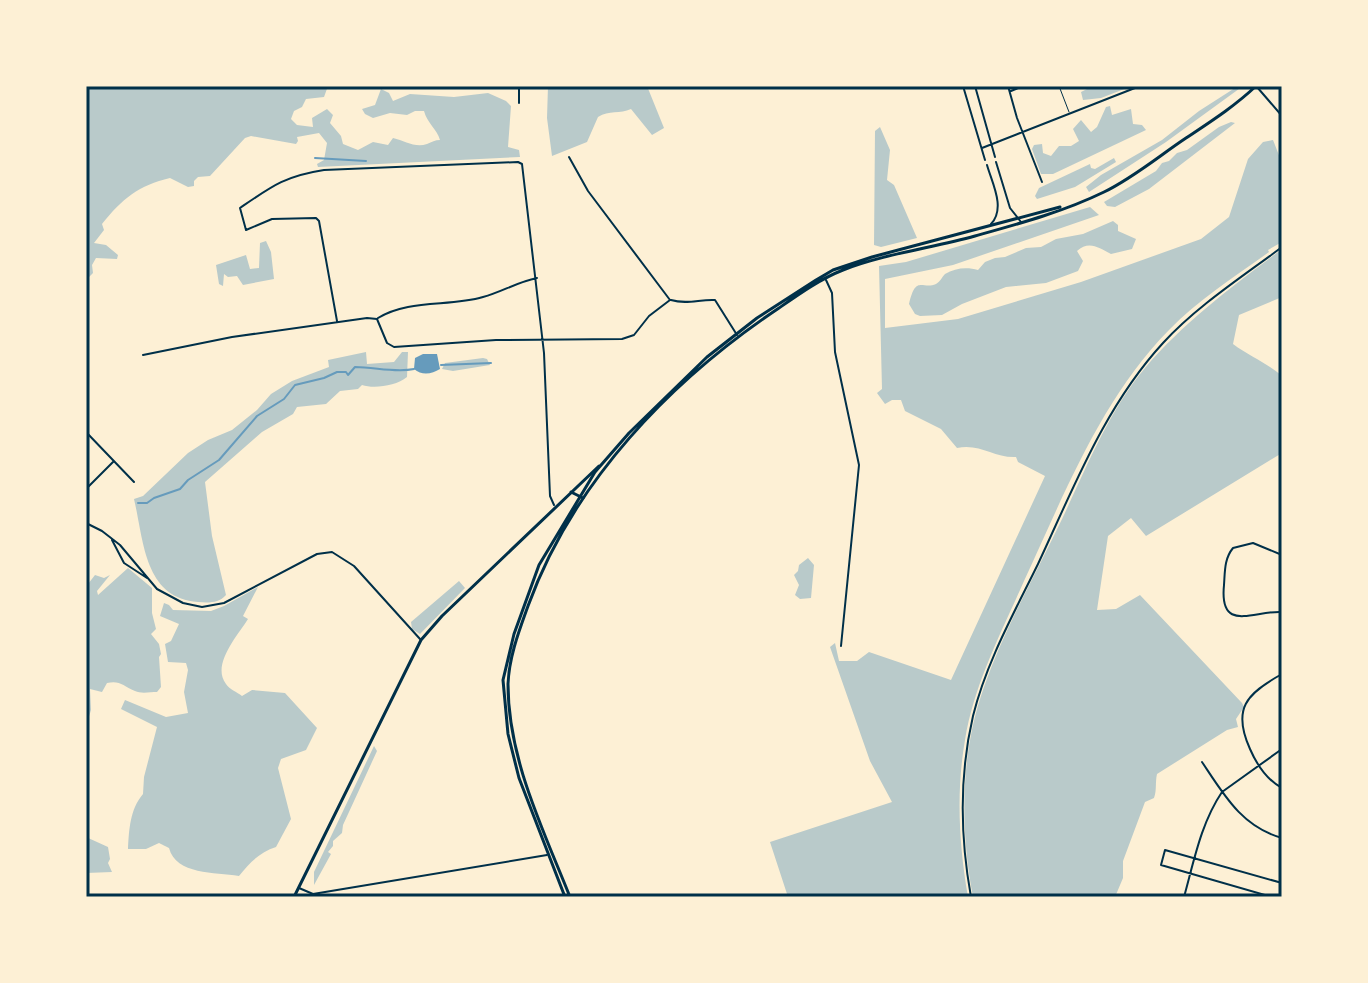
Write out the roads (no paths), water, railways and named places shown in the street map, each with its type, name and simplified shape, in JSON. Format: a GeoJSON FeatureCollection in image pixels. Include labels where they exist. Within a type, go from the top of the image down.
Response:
{"type":"FeatureCollection","features":[{"type":"Feature","properties":{"kind":"main road"},"geometry":{"type":"LineString","coordinates":[[824,277],[1071,205],[1106,191],[1208,123],[1256,86]]}},
{"type":"Feature","properties":{"kind":"main road"},"geometry":{"type":"LineString","coordinates":[[294,897],[421,640],[689,373],[737,335],[824,277],[872,257],[1019,220]]}},
{"type":"Feature","properties":{"kind":"main road"},"geometry":{"type":"LineString","coordinates":[[567,897],[524,777],[513,733],[508,681],[513,650],[535,587],[581,496],[632,436],[737,335]]}},
{"type":"Feature","properties":{"kind":"main road"},"geometry":{"type":"LineString","coordinates":[[567,897],[548,855],[513,755],[503,680],[509,649],[530,586],[552,539],[602,463]]}},
{"type":"Feature","properties":{"kind":"main road"},"geometry":{"type":"LineString","coordinates":[[571,492],[581,496]]}},
{"type":"Feature","properties":{"kind":"street"},"geometry":{"type":"LineString","coordinates":[[519,86],[519,103]]}},
{"type":"Feature","properties":{"kind":"street"},"geometry":{"type":"LineString","coordinates":[[963,86],[985,160]]}},
{"type":"Feature","properties":{"kind":"street"},"geometry":{"type":"LineString","coordinates":[[975,86],[995,157]]}},
{"type":"Feature","properties":{"kind":"street"},"geometry":{"type":"LineString","coordinates":[[1008,86],[1042,182]]}},
{"type":"Feature","properties":{"kind":"street"},"geometry":{"type":"LineString","coordinates":[[1010,91],[1023,86]]}},
{"type":"Feature","properties":{"kind":"street"},"geometry":{"type":"LineString","coordinates":[[982,148],[1140,86]]}},
{"type":"Feature","properties":{"kind":"street"},"geometry":{"type":"LineString","coordinates":[[1256,86],[1282,116]]}},
{"type":"Feature","properties":{"kind":"street"},"geometry":{"type":"LineString","coordinates":[[569,157],[588,191],[670,300],[683,303],[715,300],[737,335]]}},
{"type":"Feature","properties":{"kind":"street"},"geometry":{"type":"LineString","coordinates":[[337,321],[319,221],[316,218],[272,219],[246,230],[240,208],[279,181],[298,174],[324,170],[518,162],[523,167],[537,278],[550,496],[555,506]]}},
{"type":"Feature","properties":{"kind":"street"},"geometry":{"type":"LineString","coordinates":[[996,162],[1010,208],[1019,220]]}},
{"type":"Feature","properties":{"kind":"street"},"geometry":{"type":"LineString","coordinates":[[986,227],[996,219],[998,206],[987,165]]}},
{"type":"Feature","properties":{"kind":"street"},"geometry":{"type":"LineString","coordinates":[[971,897],[961,804],[974,714],[993,659],[1098,436],[1127,388],[1164,342],[1194,314],[1282,247]]}},
{"type":"Feature","properties":{"kind":"street"},"geometry":{"type":"LineString","coordinates":[[824,277],[832,293],[835,352],[859,465],[841,646]]}},
{"type":"Feature","properties":{"kind":"street"},"geometry":{"type":"LineString","coordinates":[[143,355],[232,337],[337,321],[377,319],[409,307],[484,297],[518,282],[537,278]]}},
{"type":"Feature","properties":{"kind":"street"},"geometry":{"type":"LineString","coordinates":[[377,319],[387,343],[394,347],[496,340],[628,337],[670,300]]}},
{"type":"Feature","properties":{"kind":"street"},"geometry":{"type":"LineString","coordinates":[[86,432],[134,482]]}},
{"type":"Feature","properties":{"kind":"street"},"geometry":{"type":"LineString","coordinates":[[86,489],[114,461]]}},
{"type":"Feature","properties":{"kind":"street"},"geometry":{"type":"LineString","coordinates":[[86,523],[111,538],[157,589],[194,606],[209,607],[231,599],[317,554],[332,552],[354,566],[421,640]]}},
{"type":"Feature","properties":{"kind":"street"},"geometry":{"type":"LineString","coordinates":[[111,538],[124,563],[151,581]]}},
{"type":"Feature","properties":{"kind":"street"},"geometry":{"type":"LineString","coordinates":[[1282,555],[1253,543],[1233,548],[1227,557],[1222,600],[1230,613],[1240,617],[1282,612]]}},
{"type":"Feature","properties":{"kind":"street"},"geometry":{"type":"LineString","coordinates":[[1282,674],[1259,688],[1247,701],[1241,727],[1258,766],[1274,784],[1282,788]]}},
{"type":"Feature","properties":{"kind":"street"},"geometry":{"type":"LineString","coordinates":[[1184,897],[1207,816],[1222,792],[1282,749]]}},
{"type":"Feature","properties":{"kind":"street"},"geometry":{"type":"LineString","coordinates":[[1202,762],[1243,819],[1282,838]]}},
{"type":"Feature","properties":{"kind":"street"},"geometry":{"type":"LineString","coordinates":[[1272,897],[1161,865],[1165,850],[1282,883]]}},
{"type":"Feature","properties":{"kind":"street"},"geometry":{"type":"LineString","coordinates":[[299,888],[313,894],[548,855]]}},
{"type":"Feature","properties":{"kind":"lane"},"geometry":{"type":"LineString","coordinates":[[1059,86],[1070,114]]}},
{"type":"Feature","properties":{"kind":"water"},"geometry":{"type":"Polygon","coordinates":[[[423,354],[437,354],[440,369],[427,374],[414,369],[415,358],[423,354]]]}},
{"type":"Feature","properties":{"kind":"waterway"},"geometry":{"type":"LineString","coordinates":[[315,158],[366,161]]}},
{"type":"Feature","properties":{"kind":"waterway"},"geometry":{"type":"LineString","coordinates":[[441,365],[491,363]]}},
{"type":"Feature","properties":{"kind":"waterway"},"geometry":{"type":"LineString","coordinates":[[138,503],[147,503],[180,489],[188,480],[219,460],[257,416],[284,399],[295,385],[337,372],[348,375],[355,367],[414,369]]}}]}
